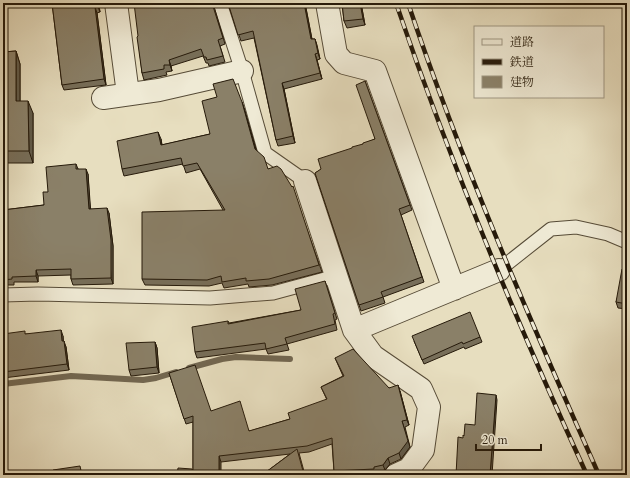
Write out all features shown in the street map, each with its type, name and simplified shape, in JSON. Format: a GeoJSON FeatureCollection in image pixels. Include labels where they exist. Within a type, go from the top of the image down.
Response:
{"type":"FeatureCollection","features":[{"type":"Feature","properties":{"kind":"street"},"geometry":{"type":"LineString","coordinates":[[116,3],[128,94]]}},
{"type":"Feature","properties":{"kind":"street"},"geometry":{"type":"LineString","coordinates":[[327,3],[336,54],[344,63],[375,71],[454,289]]}},
{"type":"Feature","properties":{"kind":"street"},"geometry":{"type":"LineString","coordinates":[[103,98],[159,90],[242,72]]}},
{"type":"Feature","properties":{"kind":"street"},"geometry":{"type":"LineString","coordinates":[[305,181],[354,330],[373,356],[421,389],[429,407],[423,450],[409,469],[396,475]]}},
{"type":"Feature","properties":{"kind":"street"},"geometry":{"type":"LineString","coordinates":[[354,330],[499,270]]}},
{"type":"Feature","properties":{"kind":"lane"},"geometry":{"type":"LineString","coordinates":[[220,3],[242,72],[265,153],[305,181]]}},
{"type":"Feature","properties":{"kind":"lane"},"geometry":{"type":"LineString","coordinates":[[499,270],[551,229],[576,227],[608,234],[627,242]]}},
{"type":"Feature","properties":{"kind":"lane"},"geometry":{"type":"LineString","coordinates":[[3,295],[38,294],[210,298],[273,293],[336,276]]}},
{"type":"Feature","properties":{"kind":"building"},"geometry":{"type":"Polygon","coordinates":[[[52,3],[98,3],[98,7],[95,7],[104,79],[62,85],[52,3]]]}},
{"type":"Feature","properties":{"kind":"building"},"geometry":{"type":"Polygon","coordinates":[[[134,3],[212,3],[223,38],[218,40],[223,56],[207,60],[201,49],[169,60],[170,65],[164,65],[164,69],[142,73],[134,3]]]}},
{"type":"Feature","properties":{"kind":"building"},"geometry":{"type":"Polygon","coordinates":[[[228,3],[304,3],[311,39],[315,39],[318,53],[315,54],[320,73],[282,83],[293,136],[276,140],[253,31],[238,35],[228,3]]]}},
{"type":"Feature","properties":{"kind":"building"},"geometry":{"type":"Polygon","coordinates":[[[342,3],[360,3],[363,19],[344,21],[342,3]]]}},
{"type":"Feature","properties":{"kind":"building"},"geometry":{"type":"Polygon","coordinates":[[[16,51],[16,101],[28,101],[29,151],[3,151],[3,52],[16,51]]]}},
{"type":"Feature","properties":{"kind":"building"},"geometry":{"type":"Polygon","coordinates":[[[233,79],[242,102],[255,149],[264,157],[268,169],[277,166],[281,169],[292,187],[293,186],[319,265],[269,279],[246,281],[246,278],[222,282],[221,276],[207,280],[142,279],[142,212],[225,210],[197,163],[183,166],[181,158],[122,169],[117,141],[158,132],[161,145],[210,134],[202,101],[217,97],[213,84],[233,79]]]}},
{"type":"Feature","properties":{"kind":"building"},"geometry":{"type":"Polygon","coordinates":[[[365,81],[410,205],[399,209],[422,277],[381,292],[383,297],[359,305],[315,173],[321,169],[318,159],[375,139],[356,85],[365,81]]]}},
{"type":"Feature","properties":{"kind":"building"},"geometry":{"type":"Polygon","coordinates":[[[76,164],[76,169],[86,169],[89,209],[107,208],[111,240],[111,278],[71,279],[71,269],[36,270],[36,276],[12,277],[12,279],[3,280],[3,210],[44,205],[43,192],[48,192],[46,167],[76,164]]]}},
{"type":"Feature","properties":{"kind":"building"},"geometry":{"type":"Polygon","coordinates":[[[622,269],[627,269],[627,304],[616,302],[622,269]]]}},
{"type":"Feature","properties":{"kind":"building"},"geometry":{"type":"Polygon","coordinates":[[[325,281],[335,313],[333,314],[335,324],[285,338],[287,344],[266,349],[265,343],[195,352],[192,327],[228,321],[228,324],[301,310],[295,289],[325,281]]]}},
{"type":"Feature","properties":{"kind":"building"},"geometry":{"type":"Polygon","coordinates":[[[470,312],[480,337],[463,344],[462,342],[422,360],[412,336],[470,312]]]}},
{"type":"Feature","properties":{"kind":"building"},"geometry":{"type":"Polygon","coordinates":[[[61,330],[67,364],[3,372],[3,334],[25,331],[25,334],[61,330]]]}},
{"type":"Feature","properties":{"kind":"building"},"geometry":{"type":"Polygon","coordinates":[[[155,342],[157,367],[129,370],[126,343],[155,342]]]}},
{"type":"Feature","properties":{"kind":"building"},"geometry":{"type":"Polygon","coordinates":[[[353,349],[389,388],[398,385],[407,420],[402,421],[408,441],[399,453],[388,458],[383,465],[374,467],[374,469],[334,471],[332,438],[307,446],[219,456],[219,475],[177,475],[178,468],[192,469],[193,471],[193,416],[184,419],[169,373],[195,365],[211,411],[240,401],[249,431],[290,419],[288,413],[327,399],[321,387],[344,376],[335,358],[353,349]]]}},
{"type":"Feature","properties":{"kind":"building"},"geometry":{"type":"Polygon","coordinates":[[[477,393],[496,395],[490,475],[456,475],[458,437],[463,438],[465,424],[475,425],[477,393]]]}},
{"type":"Feature","properties":{"kind":"building"},"geometry":{"type":"Polygon","coordinates":[[[297,449],[303,471],[288,475],[262,475],[297,449]]]}},
{"type":"Feature","properties":{"kind":"building"},"geometry":{"type":"Polygon","coordinates":[[[80,466],[82,475],[23,475],[54,474],[53,470],[80,466]]]}},
{"type":"Feature","properties":{"kind":"waterway"},"geometry":{"type":"LineString","coordinates":[[189,368],[222,359],[236,357],[290,359]]}},
{"type":"Feature","properties":{"kind":"waterway"},"geometry":{"type":"LineString","coordinates":[[3,384],[71,376],[143,380],[176,372]]}},
{"type":"Feature","properties":{"kind":"railway"},"geometry":{"type":"LineString","coordinates":[[396,3],[439,123],[486,242],[535,359],[587,475]]}},
{"type":"Feature","properties":{"kind":"railway"},"geometry":{"type":"LineString","coordinates":[[408,3],[474,182],[522,300],[599,475]]}}]}
